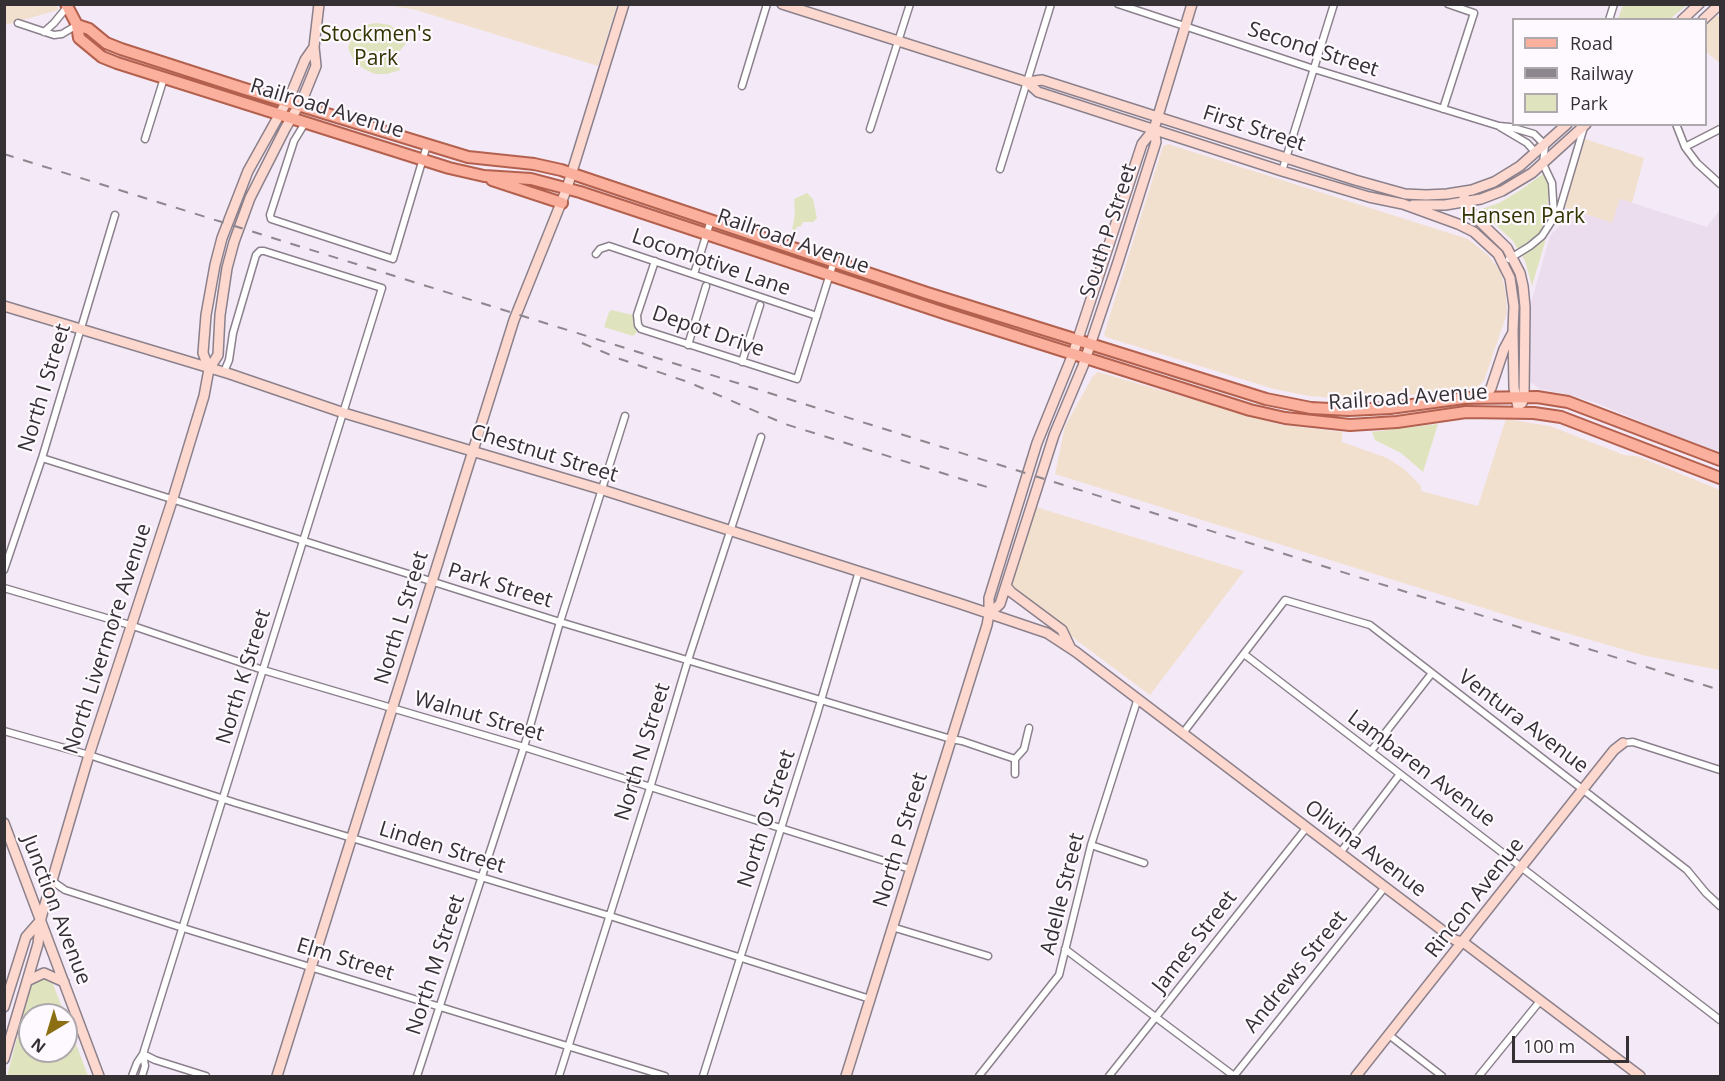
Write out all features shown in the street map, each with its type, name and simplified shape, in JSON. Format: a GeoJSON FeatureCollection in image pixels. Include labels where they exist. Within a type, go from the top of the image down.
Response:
{"type":"FeatureCollection","features":[{"type":"Feature","properties":{"kind":"main road"},"geometry":{"type":"LineString","coordinates":[[66,6],[77,26]]}},
{"type":"Feature","properties":{"kind":"main road","name":"Railroad Avenue"},"geometry":{"type":"LineString","coordinates":[[1720,460],[1568,402],[1520,396],[1485,397],[1370,409],[1311,408],[1266,399],[936,296],[572,174],[534,164],[474,159],[286,102],[121,49],[106,43],[89,29],[77,26],[79,38],[102,57],[164,78],[471,173],[531,178],[567,188],[1250,410],[1306,422],[1365,424],[1466,412],[1519,412],[1561,417],[1720,478]]}},
{"type":"Feature","properties":{"kind":"main road"},"geometry":{"type":"LineString","coordinates":[[471,173],[562,203]]}},
{"type":"Feature","properties":{"kind":"street","name":"North Livermore Avenue"},"geometry":{"type":"LineString","coordinates":[[4,1059],[38,944],[40,921],[89,755],[173,498],[204,396],[209,369],[218,355],[220,315],[227,268],[234,243],[250,198],[299,105],[316,66],[314,47],[319,4]]}},
{"type":"Feature","properties":{"kind":"street","name":"North L Street"},"geometry":{"type":"LineString","coordinates":[[277,1077],[516,314],[562,203],[624,4]]}},
{"type":"Feature","properties":{"kind":"street"},"geometry":{"type":"LineString","coordinates":[[742,86],[767,4]]}},
{"type":"Feature","properties":{"kind":"street","name":"First Street"},"geometry":{"type":"LineString","coordinates":[[782,4],[1027,82],[1038,92],[1282,171],[1369,197],[1403,204],[1474,232],[1492,247],[1504,262]]}},
{"type":"Feature","properties":{"kind":"street"},"geometry":{"type":"LineString","coordinates":[[870,129],[910,4]]}},
{"type":"Feature","properties":{"kind":"street"},"geometry":{"type":"LineString","coordinates":[[1000,169],[1051,4]]}},
{"type":"Feature","properties":{"kind":"street","name":"Second Street"},"geometry":{"type":"LineString","coordinates":[[1118,4],[1314,69],[1499,126],[1534,134],[1545,145]]}},
{"type":"Feature","properties":{"kind":"street","name":"South P Street"},"geometry":{"type":"LineString","coordinates":[[1077,340],[1142,144],[1154,129],[1192,4]]}},
{"type":"Feature","properties":{"kind":"street"},"geometry":{"type":"LineString","coordinates":[[1282,171],[1334,4]]}},
{"type":"Feature","properties":{"kind":"street"},"geometry":{"type":"LineString","coordinates":[[1443,109],[1474,13],[1448,4]]}},
{"type":"Feature","properties":{"kind":"street"},"geometry":{"type":"LineString","coordinates":[[1684,18],[1699,4]]}},
{"type":"Feature","properties":{"kind":"street"},"geometry":{"type":"LineString","coordinates":[[1706,18],[1720,4]]}},
{"type":"Feature","properties":{"kind":"street"},"geometry":{"type":"LineString","coordinates":[[44,32],[54,23],[66,6]]}},
{"type":"Feature","properties":{"kind":"street"},"geometry":{"type":"LineString","coordinates":[[18,23],[54,35],[62,34],[77,26]]}},
{"type":"Feature","properties":{"kind":"street","name":"North Livermore Avenue"},"geometry":{"type":"LineString","coordinates":[[209,369],[203,353],[206,315],[217,256],[238,194],[305,60],[314,47]]}},
{"type":"Feature","properties":{"kind":"street"},"geometry":{"type":"LineString","coordinates":[[145,139],[164,78]]}},
{"type":"Feature","properties":{"kind":"street","name":"First Street"},"geometry":{"type":"LineString","coordinates":[[1027,82],[1042,80],[1405,194],[1462,192],[1483,186],[1504,177],[1536,153],[1565,126]]}},
{"type":"Feature","properties":{"kind":"street"},"geometry":{"type":"LineString","coordinates":[[305,123],[294,141],[270,215],[271,219],[393,259],[427,145]]}},
{"type":"Feature","properties":{"kind":"street","name":"Second Street"},"geometry":{"type":"LineString","coordinates":[[1499,126],[1527,142],[1536,153]]}},
{"type":"Feature","properties":{"kind":"street","name":"First Street"},"geometry":{"type":"LineString","coordinates":[[1403,204],[1445,205],[1503,192],[1543,164],[1585,126]]}},
{"type":"Feature","properties":{"kind":"street"},"geometry":{"type":"LineString","coordinates":[[1520,396],[1513,332],[1513,288],[1504,262],[1542,236],[1560,208],[1586,126]]}},
{"type":"Feature","properties":{"kind":"street"},"geometry":{"type":"LineString","coordinates":[[1677,126],[1685,147],[1697,163],[1720,184]]}},
{"type":"Feature","properties":{"kind":"street","name":"South P Street"},"geometry":{"type":"LineString","coordinates":[[1090,345],[1156,142],[1154,129]]}},
{"type":"Feature","properties":{"kind":"street"},"geometry":{"type":"LineString","coordinates":[[1685,147],[1720,129]]}},
{"type":"Feature","properties":{"kind":"street"},"geometry":{"type":"LineString","coordinates":[[1545,145],[1543,164],[1552,183],[1554,216]]}},
{"type":"Feature","properties":{"kind":"street"},"geometry":{"type":"LineString","coordinates":[[1462,192],[1476,218],[1499,239],[1513,256],[1520,273],[1524,296],[1519,412]]}},
{"type":"Feature","properties":{"kind":"street","name":"North I Street"},"geometry":{"type":"LineString","coordinates":[[4,570],[42,458],[115,215]]}},
{"type":"Feature","properties":{"kind":"street"},"geometry":{"type":"LineString","coordinates":[[694,274],[711,220]]}},
{"type":"Feature","properties":{"kind":"street","name":"Locomotive Lane"},"geometry":{"type":"LineString","coordinates":[[596,254],[600,249],[609,246],[817,316]]}},
{"type":"Feature","properties":{"kind":"street","name":"North K Street"},"geometry":{"type":"LineString","coordinates":[[142,1077],[145,1066],[143,1054],[382,288],[260,251],[256,255],[224,372]]}},
{"type":"Feature","properties":{"kind":"street","name":"Depot Drive"},"geometry":{"type":"LineString","coordinates":[[655,261],[637,315],[638,325],[645,332],[797,379],[817,316]]}},
{"type":"Feature","properties":{"kind":"street"},"geometry":{"type":"LineString","coordinates":[[817,316],[834,261]]}},
{"type":"Feature","properties":{"kind":"street"},"geometry":{"type":"LineString","coordinates":[[688,345],[706,286]]}},
{"type":"Feature","properties":{"kind":"street"},"geometry":{"type":"LineString","coordinates":[[742,362],[760,305]]}},
{"type":"Feature","properties":{"kind":"street","name":"Chestnut Street"},"geometry":{"type":"LineString","coordinates":[[4,306],[224,372],[344,413],[603,490],[859,571],[1047,633],[1070,647]]}},
{"type":"Feature","properties":{"kind":"street"},"geometry":{"type":"LineString","coordinates":[[1485,397],[1491,388],[1504,349],[1513,332]]}},
{"type":"Feature","properties":{"kind":"street","name":"North P Street"},"geometry":{"type":"LineString","coordinates":[[846,1077],[989,614],[988,598],[1037,443],[1077,340]]}},
{"type":"Feature","properties":{"kind":"street","name":"North P Street"},"geometry":{"type":"LineString","coordinates":[[989,614],[1000,604],[1054,435],[1090,345]]}},
{"type":"Feature","properties":{"kind":"street","name":"North M Street"},"geometry":{"type":"LineString","coordinates":[[417,1077],[524,747],[560,622],[625,416]]}},
{"type":"Feature","properties":{"kind":"street","name":"North N Street"},"geometry":{"type":"LineString","coordinates":[[559,1077],[651,788],[729,530],[761,438]]}},
{"type":"Feature","properties":{"kind":"street","name":"Park Street"},"geometry":{"type":"LineString","coordinates":[[42,458],[560,622],[951,740],[962,741],[1015,759]]}},
{"type":"Feature","properties":{"kind":"street","name":"North O Street"},"geometry":{"type":"LineString","coordinates":[[703,1077],[782,828],[859,571]]}},
{"type":"Feature","properties":{"kind":"street"},"geometry":{"type":"LineString","coordinates":[[1006,586],[1062,630],[1070,647]]}},
{"type":"Feature","properties":{"kind":"street","name":"Walnut Street"},"geometry":{"type":"LineString","coordinates":[[4,588],[130,625],[263,670],[524,747],[910,869]]}},
{"type":"Feature","properties":{"kind":"street","name":"Ventura Avenue"},"geometry":{"type":"LineString","coordinates":[[1244,654],[1285,600],[1370,625],[1687,870],[1720,906]]}},
{"type":"Feature","properties":{"kind":"street","name":"Olivina Avenue"},"geometry":{"type":"LineString","coordinates":[[1070,647],[1455,940],[1462,942],[1640,1077]]}},
{"type":"Feature","properties":{"kind":"street"},"geometry":{"type":"LineString","coordinates":[[1183,733],[1244,654]]}},
{"type":"Feature","properties":{"kind":"street","name":"Lambaren Avenue"},"geometry":{"type":"LineString","coordinates":[[1244,654],[1720,1020]]}},
{"type":"Feature","properties":{"kind":"street"},"geometry":{"type":"LineString","coordinates":[[1371,751],[1432,673]]}},
{"type":"Feature","properties":{"kind":"street","name":"Adelle Street"},"geometry":{"type":"LineString","coordinates":[[979,1077],[1059,975],[1091,845],[1138,698]]}},
{"type":"Feature","properties":{"kind":"street"},"geometry":{"type":"LineString","coordinates":[[1015,774],[1015,759],[1024,749],[1029,728]]}},
{"type":"Feature","properties":{"kind":"street","name":"Linden Street"},"geometry":{"type":"LineString","coordinates":[[4,731],[481,876],[870,999]]}},
{"type":"Feature","properties":{"kind":"street"},"geometry":{"type":"LineString","coordinates":[[1623,743],[1633,742],[1720,770]]}},
{"type":"Feature","properties":{"kind":"street","name":"Rincon Avenue"},"geometry":{"type":"LineString","coordinates":[[1356,1077],[1614,750],[1623,743]]}},
{"type":"Feature","properties":{"kind":"street"},"geometry":{"type":"LineString","coordinates":[[1340,853],[1400,774]]}},
{"type":"Feature","properties":{"kind":"street","name":"Junction Avenue"},"geometry":{"type":"LineString","coordinates":[[4,823],[99,1077]]}},
{"type":"Feature","properties":{"kind":"street","name":"James Street"},"geometry":{"type":"LineString","coordinates":[[1108,1077],[1306,827]]}},
{"type":"Feature","properties":{"kind":"street"},"geometry":{"type":"LineString","coordinates":[[1091,845],[1144,862]]}},
{"type":"Feature","properties":{"kind":"street","name":"Elm Street"},"geometry":{"type":"LineString","coordinates":[[52,881],[65,890],[183,928],[665,1077]]}},
{"type":"Feature","properties":{"kind":"street","name":"Andrews Street"},"geometry":{"type":"LineString","coordinates":[[1234,1076],[1385,887]]}},
{"type":"Feature","properties":{"kind":"street","name":"North Livermore Avenue"},"geometry":{"type":"LineString","coordinates":[[4,1006],[26,937],[40,921]]}},
{"type":"Feature","properties":{"kind":"street"},"geometry":{"type":"LineString","coordinates":[[892,927],[988,956]]}},
{"type":"Feature","properties":{"kind":"street"},"geometry":{"type":"LineString","coordinates":[[1065,949],[1234,1076]]}},
{"type":"Feature","properties":{"kind":"street"},"geometry":{"type":"LineString","coordinates":[[27,981],[44,973],[64,982]]}},
{"type":"Feature","properties":{"kind":"street"},"geometry":{"type":"LineString","coordinates":[[1479,1077],[1540,1001]]}},
{"type":"Feature","properties":{"kind":"street"},"geometry":{"type":"LineString","coordinates":[[1389,1035],[1442,1077]]}},
{"type":"Feature","properties":{"kind":"street"},"geometry":{"type":"LineString","coordinates":[[132,1077],[143,1054],[206,1077]]}},
{"type":"Feature","properties":{"kind":"shaded area"},"geometry":{"type":"Polygon","coordinates":[[[617,4],[598,66],[416,10],[387,5],[617,4]]]}},
{"type":"Feature","properties":{"kind":"shaded area"},"geometry":{"type":"Polygon","coordinates":[[[5,5],[57,5],[58,10],[5,25],[5,5]]]}},
{"type":"Feature","properties":{"kind":"shaded area"},"geometry":{"type":"Polygon","coordinates":[[[1720,16],[1720,63],[1707,53],[1707,24],[1714,17],[1720,16]]]}},
{"type":"Feature","properties":{"kind":"shaded area"},"geometry":{"type":"Polygon","coordinates":[[[1585,139],[1644,158],[1632,203],[1620,199],[1612,223],[1564,207],[1585,139]]]}},
{"type":"Feature","properties":{"kind":"shaded area"},"geometry":{"type":"Polygon","coordinates":[[[1168,144],[1468,239],[1488,255],[1501,272],[1506,295],[1507,313],[1484,381],[1476,388],[1392,397],[1347,399],[1309,396],[1274,389],[1106,337],[1104,334],[1163,146],[1168,144]]]}},
{"type":"Feature","properties":{"kind":"shaded area"},"geometry":{"type":"Polygon","coordinates":[[[1620,199],[1707,227],[1720,210],[1720,455],[1594,402],[1540,389],[1530,382],[1528,370],[1529,310],[1550,236],[1559,226],[1564,207],[1612,223],[1620,199]]]}},
{"type":"Feature","properties":{"kind":"shaded area"},"geometry":{"type":"Polygon","coordinates":[[[1098,372],[1281,425],[1342,432],[1342,442],[1387,458],[1404,469],[1421,486],[1421,491],[1478,506],[1506,419],[1550,426],[1624,455],[1637,456],[1720,490],[1720,670],[1646,656],[1525,621],[1055,474],[1065,426],[1093,376],[1098,372]]]}},
{"type":"Feature","properties":{"kind":"shaded area"},"geometry":{"type":"Polygon","coordinates":[[[1036,507],[1244,571],[1150,695],[1016,595],[1011,588],[1036,507]]]}},
{"type":"Feature","properties":{"kind":"green space"},"geometry":{"type":"Polygon","coordinates":[[[1623,4],[1687,5],[1671,18],[1618,18],[1623,4]]]}},
{"type":"Feature","properties":{"kind":"green space","name":"Stockmen's Park"},"geometry":{"type":"Polygon","coordinates":[[[376,23],[390,25],[409,39],[397,58],[400,70],[387,74],[375,74],[354,61],[348,48],[353,33],[364,25],[376,23]]]}},
{"type":"Feature","properties":{"kind":"green space","name":"Hansen Park"},"geometry":{"type":"Polygon","coordinates":[[[1543,174],[1549,186],[1545,242],[1532,286],[1525,261],[1513,241],[1484,214],[1482,209],[1499,203],[1543,174]]]}},
{"type":"Feature","properties":{"kind":"green space"},"geometry":{"type":"Polygon","coordinates":[[[807,193],[813,199],[817,218],[813,222],[803,222],[795,232],[792,231],[795,213],[794,199],[807,193]]]}},
{"type":"Feature","properties":{"kind":"green space"},"geometry":{"type":"Polygon","coordinates":[[[611,310],[633,315],[633,324],[637,332],[633,336],[604,327],[611,310]]]}},
{"type":"Feature","properties":{"kind":"green space"},"geometry":{"type":"Polygon","coordinates":[[[1438,424],[1423,472],[1401,453],[1375,440],[1372,432],[1438,424]]]}},
{"type":"Feature","properties":{"kind":"green space"},"geometry":{"type":"Polygon","coordinates":[[[48,971],[60,1003],[26,1003],[34,974],[48,971]]]}},
{"type":"Feature","properties":{"kind":"green space"},"geometry":{"type":"Polygon","coordinates":[[[18,1034],[18,1063],[78,1063],[78,1049],[88,1076],[7,1076],[18,1034]]]}},
{"type":"Feature","properties":{"kind":"railway"},"geometry":{"type":"LineString","coordinates":[[4,154],[1720,690]]}},
{"type":"Feature","properties":{"kind":"railway"},"geometry":{"type":"LineString","coordinates":[[582,343],[620,359],[688,382],[785,424],[987,487]]}}]}
